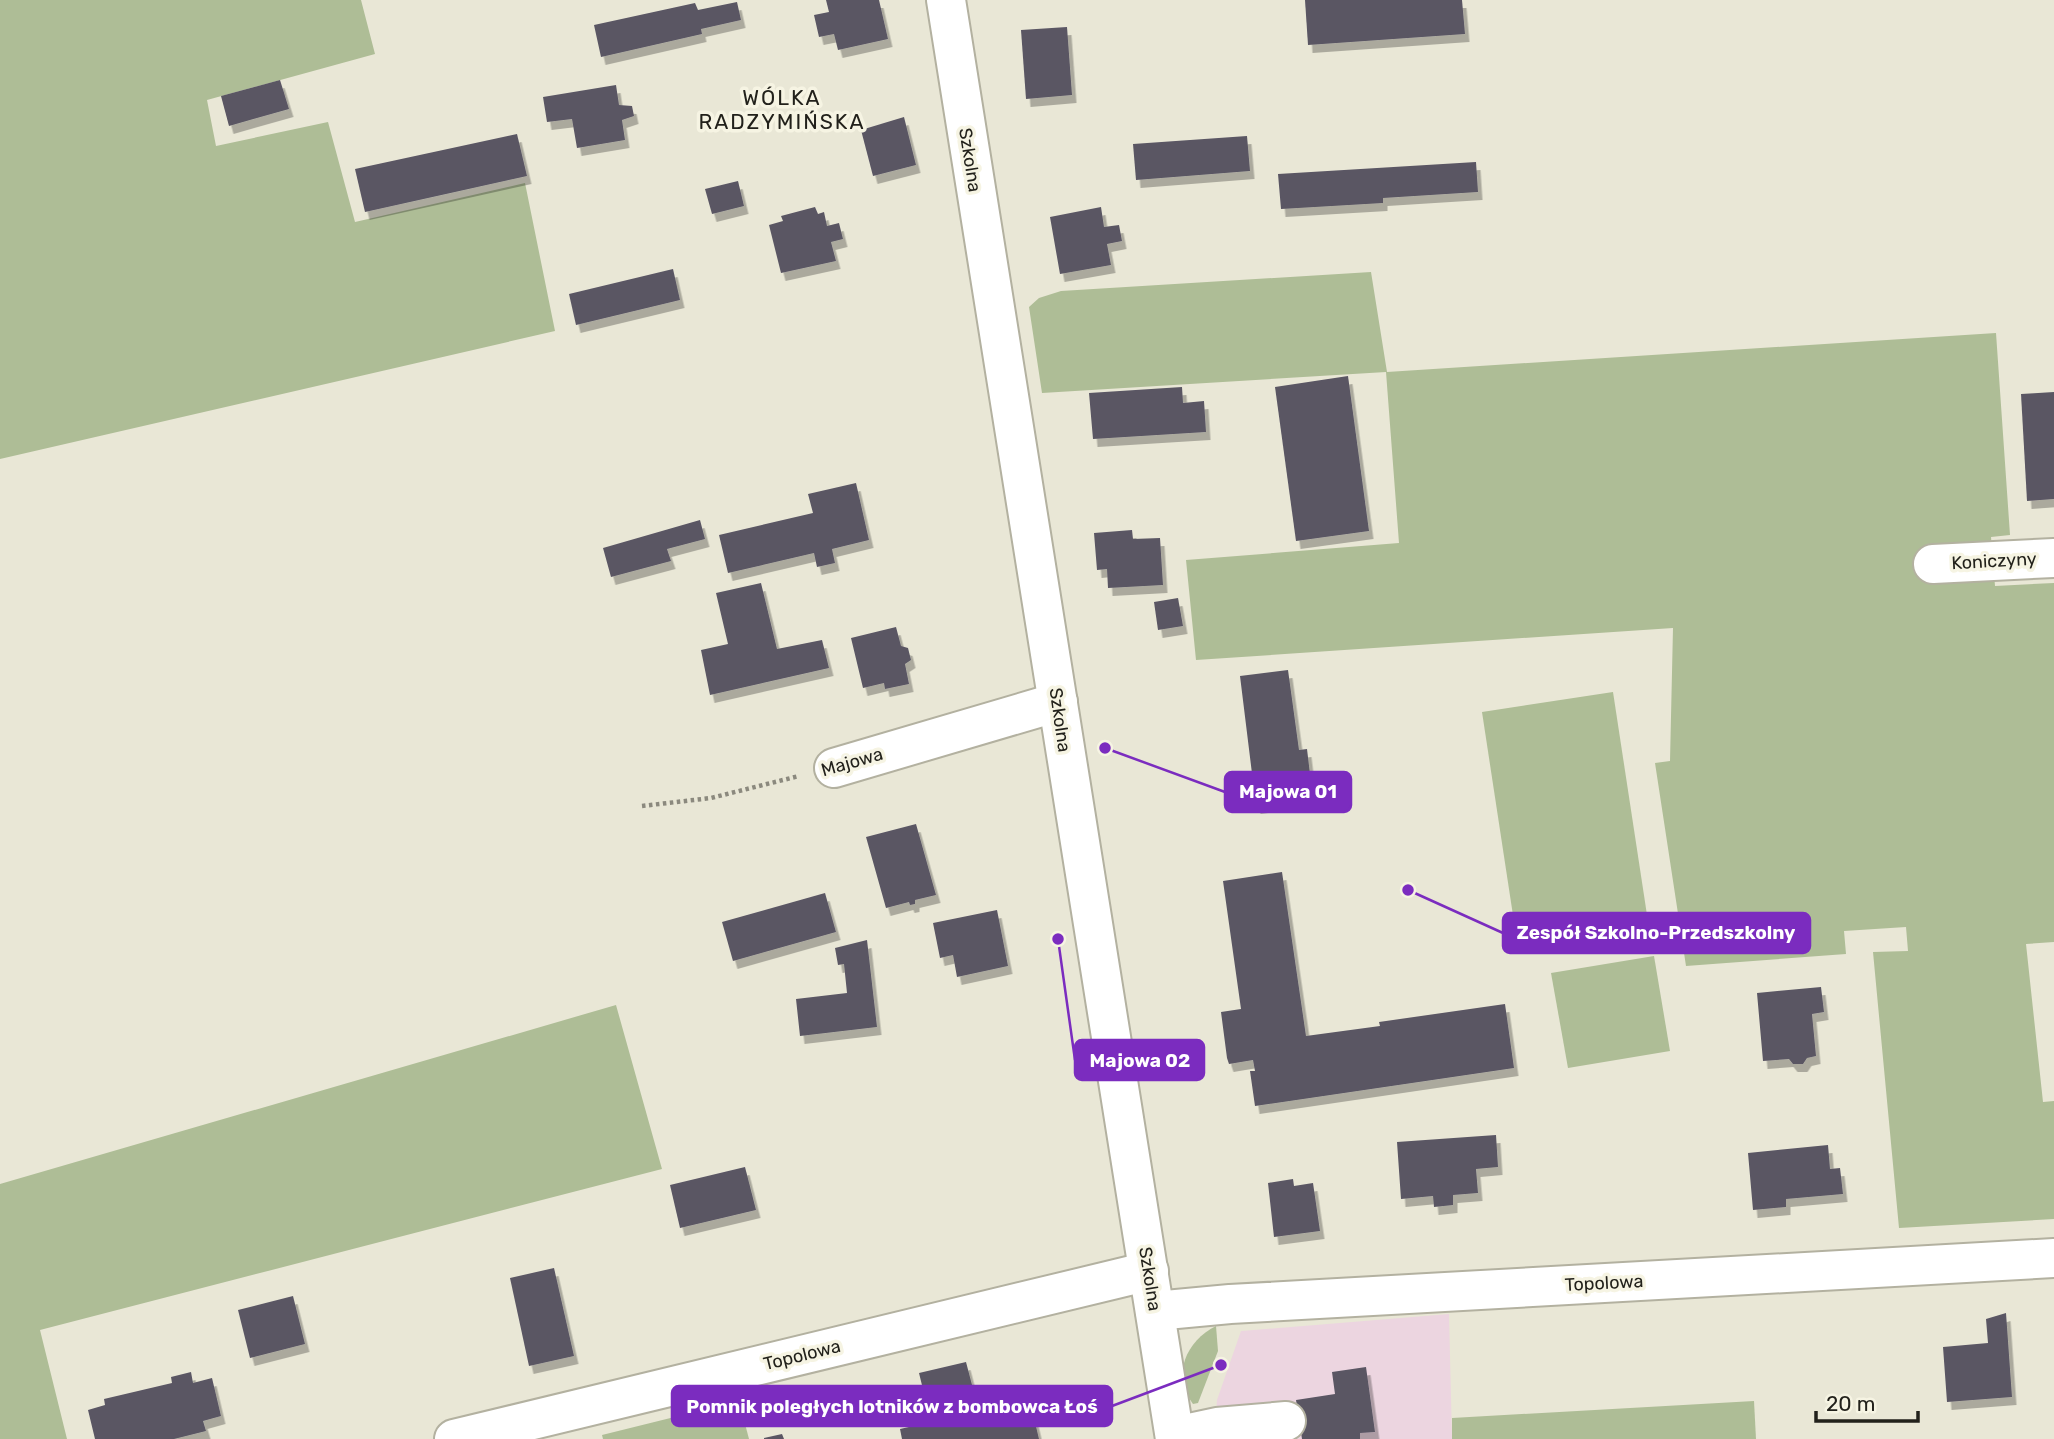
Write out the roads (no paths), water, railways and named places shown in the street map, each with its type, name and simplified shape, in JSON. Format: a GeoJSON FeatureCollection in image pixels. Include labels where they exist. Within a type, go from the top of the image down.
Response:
{"type":"FeatureCollection","features":[{"type":"Feature","properties":{"kind":"street","name":"Szkolna"},"geometry":{"type":"LineString","coordinates":[[946,0],[1175,1438]]}},
{"type":"Feature","properties":{"kind":"street","name":"Koniczyny"},"geometry":{"type":"LineString","coordinates":[[1933,564],[2054,558]]}},
{"type":"Feature","properties":{"kind":"street","name":"Majowa"},"geometry":{"type":"LineString","coordinates":[[834,768],[1058,702]]}},
{"type":"Feature","properties":{"kind":"street","name":"Topolowa"},"geometry":{"type":"LineString","coordinates":[[1155,1311],[1243,1303],[2054,1258]]}},
{"type":"Feature","properties":{"kind":"street","name":"Topolowa"},"geometry":{"type":"LineString","coordinates":[[454,1439],[1149,1271]]}},
{"type":"Feature","properties":{"kind":"street"},"geometry":{"type":"LineString","coordinates":[[1175,1438],[1217,1427],[1286,1421]]}},
{"type":"Feature","properties":{"kind":"place","name":"Majowa 01"},"geometry":{"type":"Point","coordinates":[1105,748]}},
{"type":"Feature","properties":{"kind":"place","name":"Zespół Szkolno-Przedszkolny"},"geometry":{"type":"Point","coordinates":[1408,890]}},
{"type":"Feature","properties":{"kind":"place","name":"Majowa 02"},"geometry":{"type":"Point","coordinates":[1058,939]}},
{"type":"Feature","properties":{"kind":"place","name":"Pomnik poległych lotników z bombowca Łoś"},"geometry":{"type":"Point","coordinates":[1221,1365]}},
{"type":"Feature","properties":{"kind":"district","name":"WÓLKA RADZYMIŃSKA"},"geometry":{"type":"Point","coordinates":[782,110]}}]}
